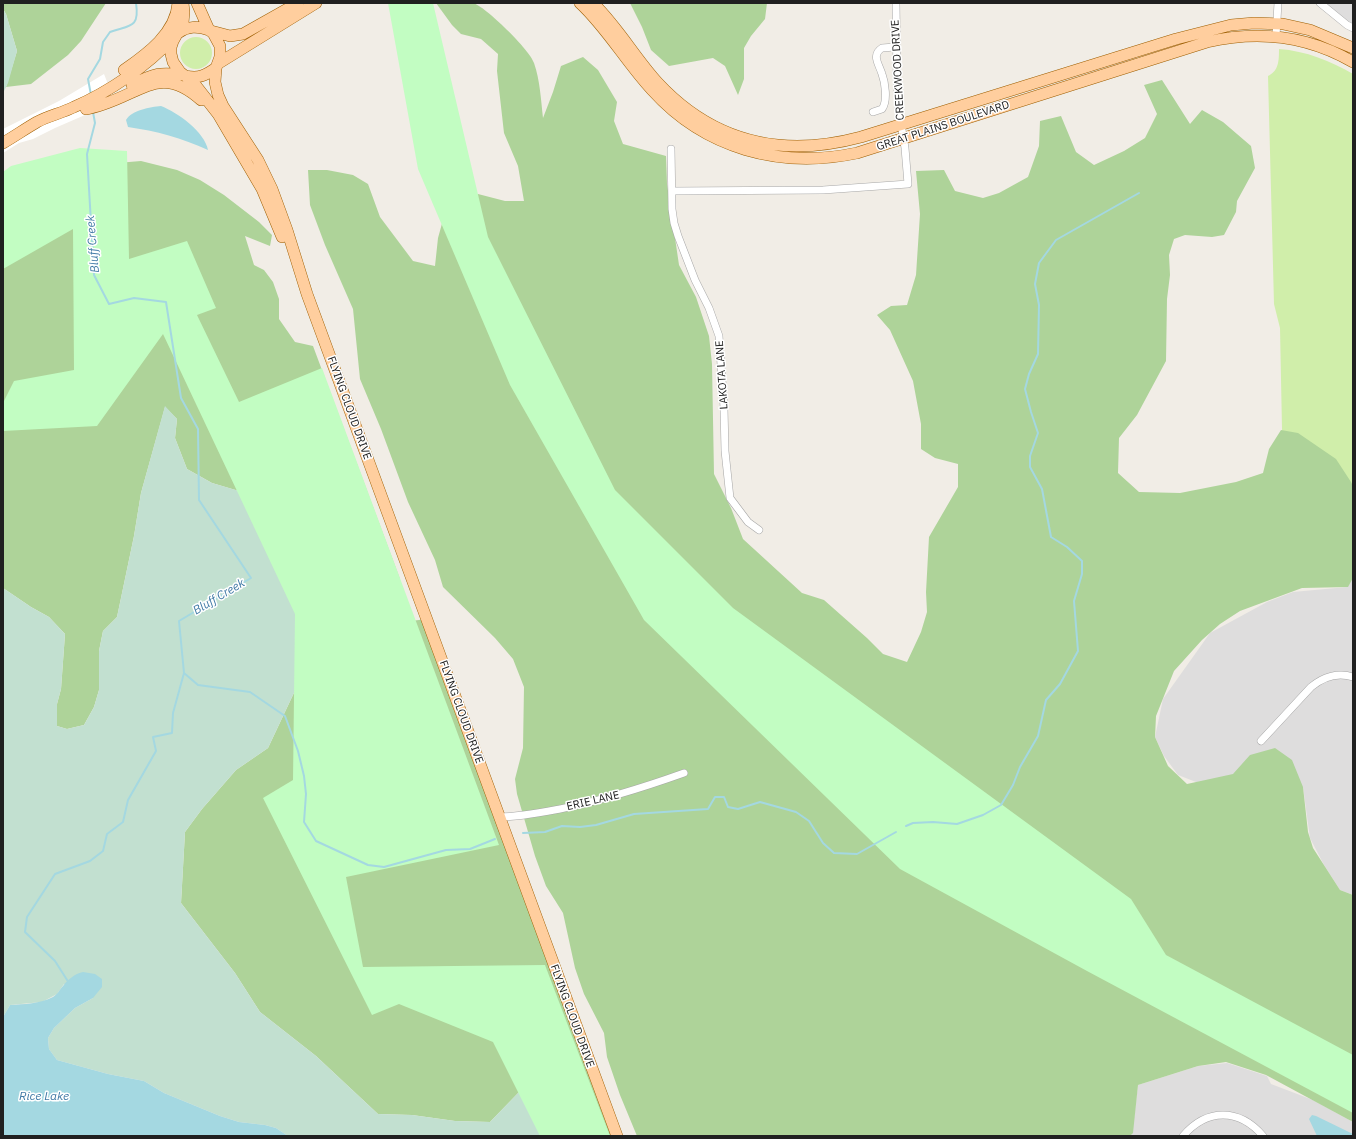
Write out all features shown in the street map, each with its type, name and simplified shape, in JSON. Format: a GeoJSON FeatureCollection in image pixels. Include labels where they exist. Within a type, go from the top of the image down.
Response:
{"type":"FeatureCollection","features":[{"type":"Feature","properties":{"kind":"main road"},"geometry":{"type":"LineString","coordinates":[[22,132],[46,126],[86,109],[105,104],[111,91],[141,57],[167,32],[175,19],[178,3]]}},
{"type":"Feature","properties":{"kind":"main road","name":"FLYING CLOUD DRIVE"},"geometry":{"type":"LineString","coordinates":[[183,3],[184,19],[182,27],[176,35],[171,47],[174,65],[205,97],[218,114],[238,147],[266,197],[305,288]]}},
{"type":"Feature","properties":{"kind":"main road","name":"FLYING CLOUD DRIVE"},"geometry":{"type":"LineString","coordinates":[[197,3],[210,31],[220,46],[215,82],[218,95],[223,106],[258,160],[272,190],[287,230],[305,288],[617,1136]]}},
{"type":"Feature","properties":{"kind":"main road"},"geometry":{"type":"LineString","coordinates":[[111,91],[162,50],[176,35],[183,30],[192,27],[233,36],[243,34],[298,3]]}},
{"type":"Feature","properties":{"kind":"main road"},"geometry":{"type":"LineString","coordinates":[[3,143],[38,122],[152,74],[167,72],[185,76],[203,76],[217,65],[316,3]]}},
{"type":"Feature","properties":{"kind":"main road","name":"GREAT PLAINS BOULEVARD"},"geometry":{"type":"LineString","coordinates":[[580,3],[594,18],[648,85],[661,99],[688,121],[726,142],[752,152],[788,158],[818,159],[857,153],[1208,42],[1225,38],[1261,35],[1295,39],[1316,45],[1353,62]]}},
{"type":"Feature","properties":{"kind":"main road","name":"GREAT PLAINS BOULEVARD"},"geometry":{"type":"LineString","coordinates":[[593,3],[657,82],[671,96],[696,116],[735,135],[771,144],[801,146],[819,146],[861,138],[1203,31],[1239,24],[1276,23],[1310,30],[1353,48]]}},
{"type":"Feature","properties":{"kind":"main road"},"geometry":{"type":"LineString","coordinates":[[111,91],[155,83],[168,82],[180,85],[193,92],[209,107],[238,147]]}},
{"type":"Feature","properties":{"kind":"street","name":"CREEKWOOD DRIVE"},"geometry":{"type":"LineString","coordinates":[[672,191],[819,190],[908,184],[897,81],[895,47],[896,3]]}},
{"type":"Feature","properties":{"kind":"street"},"geometry":{"type":"LineString","coordinates":[[1276,36],[1278,3]]}},
{"type":"Feature","properties":{"kind":"street"},"geometry":{"type":"LineString","coordinates":[[1320,3],[1346,25],[1353,28]]}},
{"type":"Feature","properties":{"kind":"street"},"geometry":{"type":"LineString","coordinates":[[873,112],[881,110],[885,103],[883,76],[876,60],[877,54],[882,48],[895,47]]}},
{"type":"Feature","properties":{"kind":"street","name":"LAKOTA LANE"},"geometry":{"type":"LineString","coordinates":[[671,149],[673,216],[678,236],[695,280],[709,308],[719,336],[724,408],[725,458],[730,498],[748,522],[760,530]]}},
{"type":"Feature","properties":{"kind":"street"},"geometry":{"type":"LineString","coordinates":[[1261,741],[1319,681],[1334,676],[1353,677]]}},
{"type":"Feature","properties":{"kind":"street","name":"ERIE LANE"},"geometry":{"type":"LineString","coordinates":[[499,816],[512,817],[526,815],[603,800],[645,788],[684,773]]}},
{"type":"Feature","properties":{"kind":"street"},"geometry":{"type":"LineString","coordinates":[[1183,1136],[1191,1127],[1202,1120],[1214,1116],[1225,1115],[1246,1121],[1255,1127],[1263,1136]]}},
{"type":"Feature","properties":{"kind":"shaded area"},"geometry":{"type":"Polygon","coordinates":[[[1326,3],[1353,3],[1353,31],[1346,25],[1326,3]]]}},
{"type":"Feature","properties":{"kind":"shaded area"},"geometry":{"type":"Polygon","coordinates":[[[1353,578],[1353,895],[1340,890],[1324,865],[1310,838],[1303,787],[1196,782],[1178,775],[1164,756],[1155,737],[1163,699],[1210,633],[1267,602],[1293,592],[1347,587],[1353,578]]]}},
{"type":"Feature","properties":{"kind":"shaded area"},"geometry":{"type":"Polygon","coordinates":[[[1227,1063],[1267,1076],[1271,1084],[1313,1100],[1353,1122],[1353,1136],[1130,1136],[1132,1134],[1138,1085],[1198,1066],[1227,1063]]]}},
{"type":"Feature","properties":{"kind":"green space"},"geometry":{"type":"Polygon","coordinates":[[[3,3],[106,3],[81,41],[68,55],[31,84],[6,87],[17,51],[6,14],[3,9],[3,3]]]}},
{"type":"Feature","properties":{"kind":"green space"},"geometry":{"type":"Polygon","coordinates":[[[388,3],[433,3],[488,237],[615,490],[733,608],[1131,899],[1166,955],[1353,1055],[1353,1113],[900,869],[644,620],[510,385],[418,169],[388,3]]]}},
{"type":"Feature","properties":{"kind":"green space"},"geometry":{"type":"Polygon","coordinates":[[[436,3],[473,3],[497,20],[517,40],[534,63],[539,83],[543,118],[561,66],[583,57],[598,70],[617,102],[614,121],[623,144],[666,156],[667,184],[679,265],[696,297],[709,336],[712,364],[714,474],[731,508],[743,539],[802,593],[824,600],[883,654],[907,662],[921,632],[927,612],[926,592],[929,537],[958,487],[958,464],[935,458],[921,449],[921,424],[913,381],[890,330],[877,315],[891,306],[907,305],[916,275],[920,214],[916,171],[944,170],[955,191],[983,198],[999,193],[1028,177],[1039,146],[1040,121],[1061,116],[1076,152],[1094,165],[1124,151],[1145,138],[1157,114],[1144,85],[1162,80],[1190,124],[1202,110],[1223,122],[1251,146],[1255,168],[1237,201],[1236,212],[1224,235],[1212,237],[1185,235],[1174,239],[1169,255],[1170,275],[1167,299],[1166,361],[1137,415],[1119,438],[1118,473],[1139,492],[1180,493],[1236,482],[1263,473],[1269,449],[1281,430],[1298,433],[1336,459],[1353,486],[1353,578],[1348,587],[1302,588],[1240,611],[1220,624],[1202,640],[1174,671],[1156,716],[1155,737],[1168,766],[1187,784],[1233,774],[1250,755],[1275,748],[1292,760],[1303,787],[1308,832],[1313,848],[1340,890],[1353,895],[1353,1122],[1266,1075],[1226,1062],[1198,1066],[1138,1085],[1133,1133],[1130,1136],[637,1136],[620,1095],[607,1057],[604,1033],[584,994],[575,968],[563,913],[546,886],[535,856],[517,794],[515,779],[523,748],[524,687],[513,659],[495,638],[443,587],[435,560],[408,502],[381,429],[360,379],[353,309],[325,245],[310,205],[308,170],[327,170],[353,175],[368,184],[380,217],[413,261],[435,266],[438,238],[446,209],[478,194],[505,201],[524,201],[518,166],[504,133],[497,71],[498,54],[481,39],[461,34],[452,25],[436,3]]]}},
{"type":"Feature","properties":{"kind":"green space"},"geometry":{"type":"Polygon","coordinates":[[[630,3],[767,3],[765,19],[751,36],[744,48],[744,79],[738,95],[725,66],[713,58],[669,66],[651,50],[630,3]]]}},
{"type":"Feature","properties":{"kind":"green space"},"geometry":{"type":"Polygon","coordinates":[[[3,9],[6,14],[17,51],[8,83],[3,93],[3,9]]]}},
{"type":"Feature","properties":{"kind":"green space"},"geometry":{"type":"Polygon","coordinates":[[[196,37],[202,38],[209,44],[212,53],[211,59],[205,66],[196,69],[190,68],[183,62],[180,53],[181,47],[187,40],[196,37]]]}},
{"type":"Feature","properties":{"kind":"green space"},"geometry":{"type":"Polygon","coordinates":[[[1279,49],[1318,57],[1353,74],[1353,491],[1285,456],[1282,429],[1280,328],[1274,304],[1268,76],[1272,74],[1276,68],[1279,49]]]}},
{"type":"Feature","properties":{"kind":"green space"},"geometry":{"type":"Polygon","coordinates":[[[80,148],[127,151],[129,259],[187,241],[216,308],[197,315],[239,402],[322,368],[499,845],[346,877],[363,967],[545,965],[610,1136],[540,1136],[493,1042],[399,1004],[372,1015],[263,798],[293,780],[295,614],[163,334],[97,426],[3,431],[3,403],[14,381],[74,370],[73,229],[3,269],[3,172],[11,166],[80,148]]]}},
{"type":"Feature","properties":{"kind":"green space"},"geometry":{"type":"Polygon","coordinates":[[[141,161],[177,170],[200,180],[224,195],[259,222],[272,235],[270,246],[245,236],[254,265],[264,270],[273,282],[279,299],[279,319],[295,342],[313,346],[400,579],[279,503],[212,483],[187,469],[175,438],[177,419],[165,407],[141,493],[134,536],[117,617],[103,631],[99,651],[99,690],[94,707],[84,725],[67,729],[57,726],[57,704],[61,689],[65,634],[49,617],[3,588],[3,195],[69,167],[141,161]]]}},
{"type":"Feature","properties":{"kind":"green space"},"geometry":{"type":"Polygon","coordinates":[[[165,406],[177,419],[175,438],[187,469],[212,483],[290,506],[300,680],[268,748],[236,770],[202,809],[185,832],[181,903],[235,973],[260,1012],[316,1056],[378,1114],[412,1115],[455,1121],[490,1122],[520,1091],[571,1136],[288,1136],[276,1128],[265,1125],[239,1122],[220,1116],[164,1093],[144,1081],[108,1074],[57,1060],[49,1049],[48,1038],[54,1028],[75,1008],[93,998],[64,984],[57,994],[42,1002],[10,1005],[3,1017],[3,588],[49,617],[65,634],[61,689],[57,704],[57,726],[67,729],[84,725],[94,707],[99,690],[99,651],[103,631],[117,617],[134,536],[141,493],[165,406]]]}},
{"type":"Feature","properties":{"kind":"green space"},"geometry":{"type":"Polygon","coordinates":[[[427,619],[617,1136],[571,1136],[520,1091],[490,1122],[455,1121],[412,1115],[378,1114],[316,1056],[260,1012],[235,973],[181,903],[185,832],[202,809],[236,770],[268,748],[300,680],[354,628],[427,619]]]}},
{"type":"Feature","properties":{"kind":"water"},"geometry":{"type":"Polygon","coordinates":[[[161,106],[175,113],[196,130],[202,136],[208,150],[169,136],[128,127],[126,120],[132,114],[147,108],[161,106]]]}},
{"type":"Feature","properties":{"kind":"water","name":"Rice Lake"},"geometry":{"type":"Polygon","coordinates":[[[83,972],[95,974],[102,979],[102,987],[93,998],[75,1008],[54,1028],[48,1038],[49,1049],[57,1060],[108,1074],[144,1081],[164,1093],[220,1116],[239,1122],[265,1125],[276,1128],[288,1136],[3,1136],[3,1017],[10,1005],[37,1002],[53,997],[69,979],[83,972]]]}},
{"type":"Feature","properties":{"kind":"water"},"geometry":{"type":"Polygon","coordinates":[[[1312,1115],[1353,1134],[1353,1136],[1317,1136],[1309,1119],[1312,1115]]]}},
{"type":"Feature","properties":{"kind":"pier"},"geometry":{"type":"Polygon","coordinates":[[[104,74],[115,102],[33,139],[19,143],[3,153],[3,129],[59,101],[104,74]]]}},
{"type":"Feature","properties":{"kind":"waterway","name":"Bluff Creek"},"geometry":{"type":"LineString","coordinates":[[91,95],[88,79],[100,59],[103,42],[110,32],[128,27],[135,22],[137,11],[136,3]]}},
{"type":"Feature","properties":{"kind":"waterway","name":"Bluff Creek"},"geometry":{"type":"LineString","coordinates":[[69,983],[55,961],[25,932],[27,917],[55,874],[90,861],[103,851],[107,834],[123,822],[128,800],[156,751],[153,737],[172,733],[173,713],[184,673],[179,621],[251,578],[199,500],[198,429],[181,398],[166,302],[134,298],[109,304],[94,275],[87,154],[95,123],[93,112]]}},
{"type":"Feature","properties":{"kind":"waterway"},"geometry":{"type":"LineString","coordinates":[[906,826],[913,823],[933,822],[957,824],[983,815],[1001,805],[1013,785],[1020,767],[1038,736],[1046,700],[1060,684],[1078,651],[1074,601],[1082,574],[1082,561],[1067,547],[1051,537],[1042,489],[1030,467],[1030,456],[1038,433],[1025,389],[1029,374],[1038,354],[1039,305],[1035,284],[1039,263],[1056,240],[1139,193]]}},
{"type":"Feature","properties":{"kind":"waterway"},"geometry":{"type":"LineString","coordinates":[[184,673],[198,685],[250,692],[285,716],[298,751],[304,776],[306,794],[304,822],[316,841],[368,865],[384,867],[446,850],[470,849],[495,839]]}},
{"type":"Feature","properties":{"kind":"waterway"},"geometry":{"type":"LineString","coordinates":[[523,833],[545,832],[562,826],[580,827],[596,825],[634,814],[708,809],[715,797],[724,797],[728,807],[738,809],[760,802],[796,812],[809,821],[823,843],[834,853],[857,854],[896,832]]}}]}
